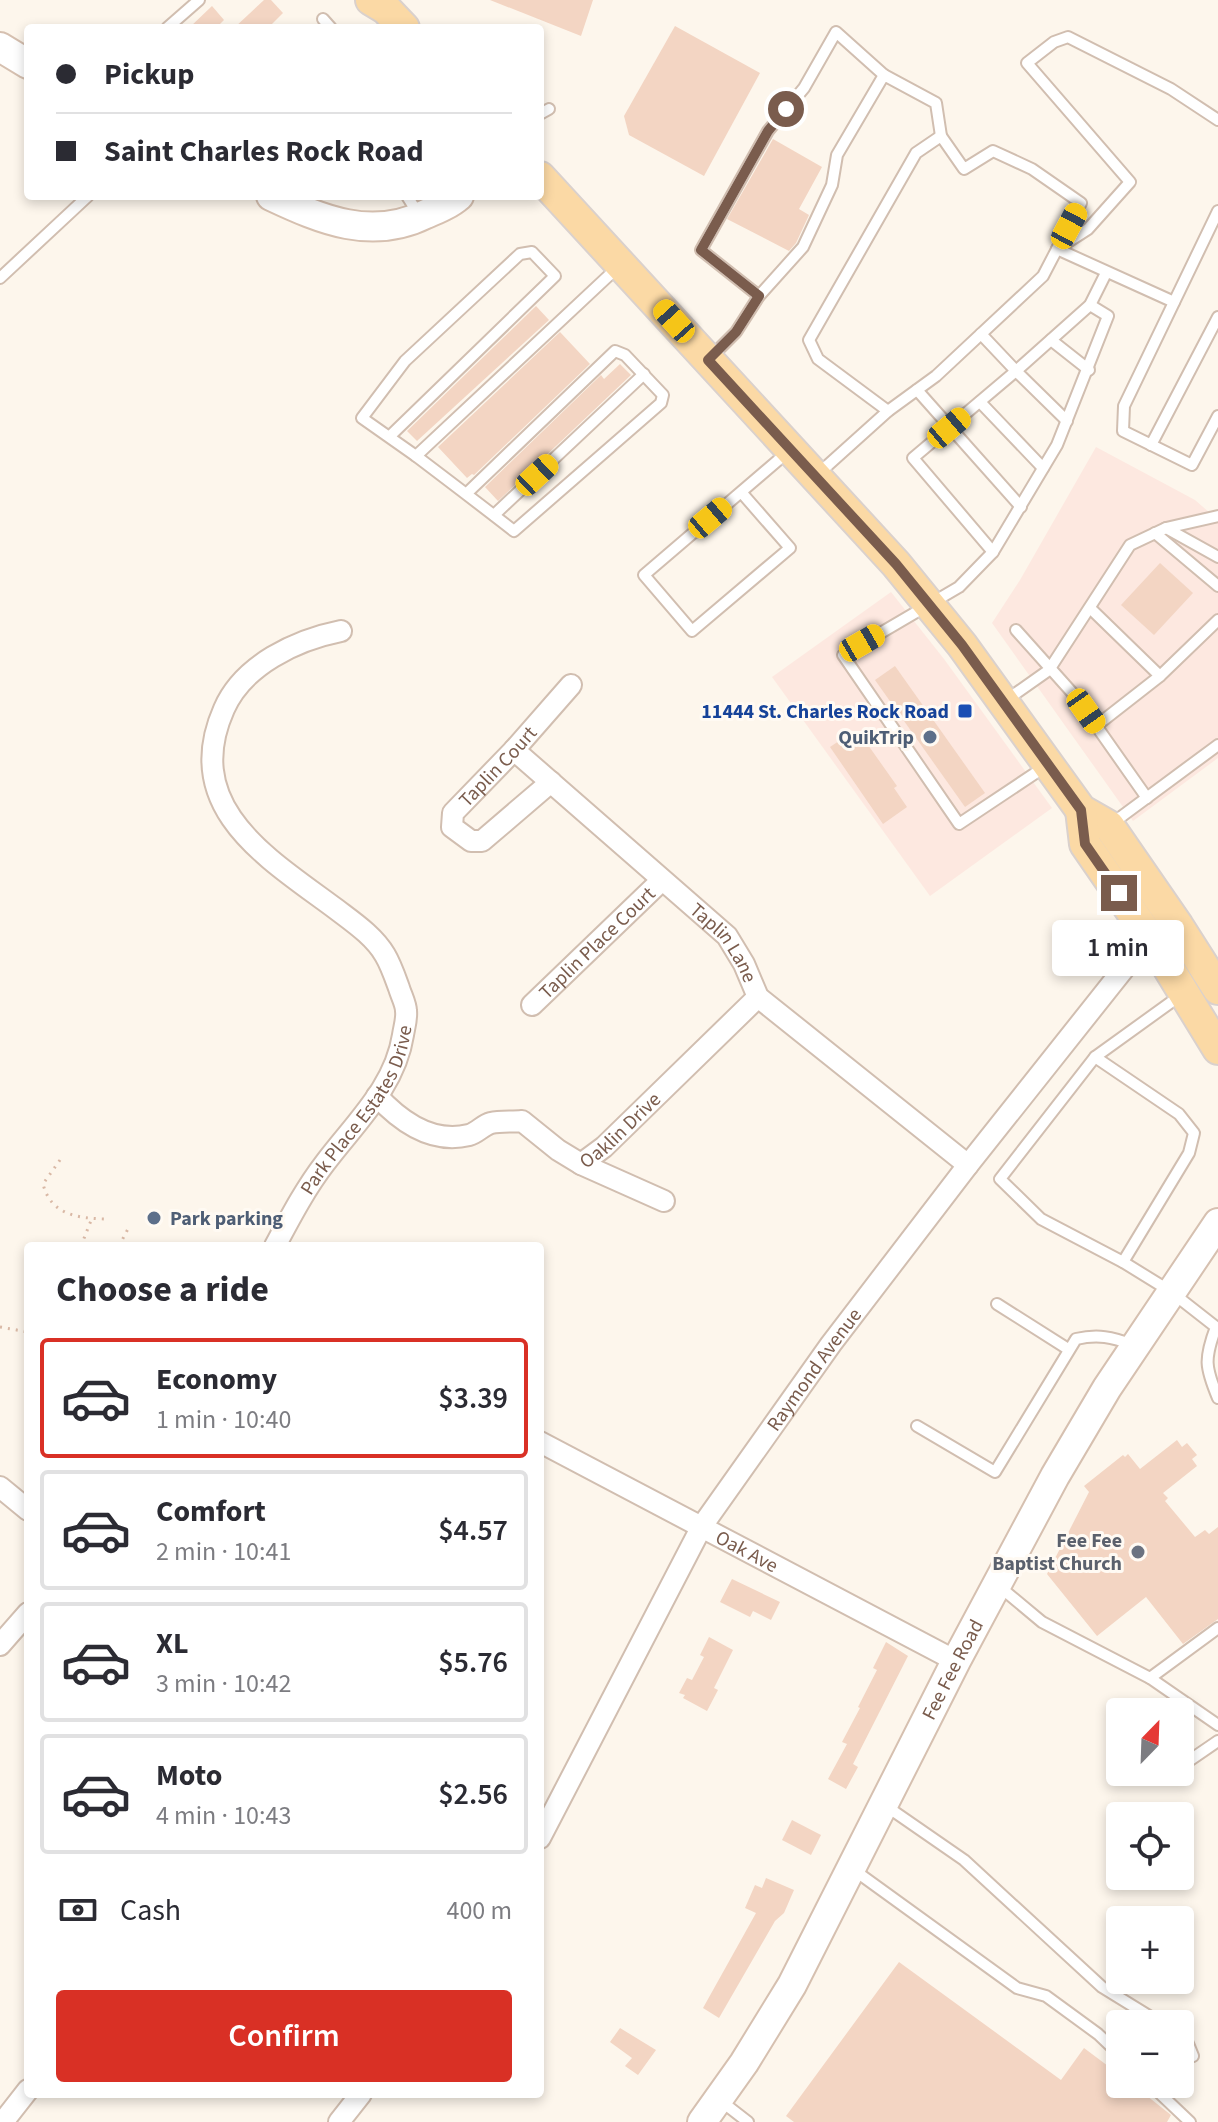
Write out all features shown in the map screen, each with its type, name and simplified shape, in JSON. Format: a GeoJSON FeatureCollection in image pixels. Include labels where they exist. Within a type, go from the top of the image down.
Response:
{"type":"FeatureCollection","features":[{"type":"Feature","properties":{"kind":"main road"},"geometry":{"type":"LineString","coordinates":[[544,181],[816,476],[929,604],[1081,810],[1109,826],[1218,989]]}},
{"type":"Feature","properties":{"kind":"main road"},"geometry":{"type":"LineString","coordinates":[[1081,810],[1085,844],[1152,941],[1218,1049]]}},
{"type":"Feature","properties":{"kind":"street"},"geometry":{"type":"LineString","coordinates":[[0,47],[24,62]]}},
{"type":"Feature","properties":{"kind":"street"},"geometry":{"type":"LineString","coordinates":[[280,200],[348,226],[369,229],[414,207],[443,200]]}},
{"type":"Feature","properties":{"kind":"street","name":"Park Place Estates Drive"},"geometry":{"type":"LineString","coordinates":[[277,1242],[297,1204],[324,1164],[391,1076],[400,1054],[407,1012],[384,952],[360,927],[258,850],[224,811],[215,783],[211,755],[217,726],[226,705],[256,668],[319,636],[341,631]]}},
{"type":"Feature","properties":{"kind":"street","name":"Taplin Court"},"geometry":{"type":"LineString","coordinates":[[551,782],[482,841],[471,841],[452,827],[453,813],[571,685]]}},
{"type":"Feature","properties":{"kind":"street","name":"Taplin Lane"},"geometry":{"type":"LineString","coordinates":[[514,750],[727,936],[744,964],[758,997],[968,1165]]}},
{"type":"Feature","properties":{"kind":"street","name":"Taplin Place Court"},"geometry":{"type":"LineString","coordinates":[[532,1005],[661,881]]}},
{"type":"Feature","properties":{"kind":"street","name":"Raymond Avenue"},"geometry":{"type":"LineString","coordinates":[[544,1830],[702,1526],[831,1344],[968,1165],[1130,961],[1152,941]]}},
{"type":"Feature","properties":{"kind":"street","name":"Oaklin Drive"},"geometry":{"type":"LineString","coordinates":[[377,1096],[418,1129],[448,1139],[474,1134],[489,1123],[522,1121],[581,1164],[604,1147],[758,997]]}},
{"type":"Feature","properties":{"kind":"street"},"geometry":{"type":"LineString","coordinates":[[581,1164],[664,1201]]}},
{"type":"Feature","properties":{"kind":"street","name":"Fee Fee Road"},"geometry":{"type":"LineString","coordinates":[[710,2111],[777,2010],[996,1584],[1055,1476],[1170,1291],[1218,1223]]}},
{"type":"Feature","properties":{"kind":"street","name":"Oak Ave"},"geometry":{"type":"LineString","coordinates":[[544,1444],[956,1661]]}},
{"type":"Feature","properties":{"kind":"street"},"geometry":{"type":"LineString","coordinates":[[0,1487],[24,1507]]}},
{"type":"Feature","properties":{"kind":"street"},"geometry":{"type":"LineString","coordinates":[[0,1645],[24,1618]]}},
{"type":"Feature","properties":{"kind":"street"},"geometry":{"type":"LineString","coordinates":[[3,2122],[24,2095]]}},
{"type":"Feature","properties":{"kind":"street"},"geometry":{"type":"LineString","coordinates":[[339,2122],[358,2098]]}},
{"type":"Feature","properties":{"kind":"lane"},"geometry":{"type":"LineString","coordinates":[[172,24],[199,0]]}},
{"type":"Feature","properties":{"kind":"lane"},"geometry":{"type":"LineString","coordinates":[[323,19],[327,24]]}},
{"type":"Feature","properties":{"kind":"lane"},"geometry":{"type":"LineString","coordinates":[[759,296],[701,250],[768,131],[804,88],[836,32],[884,75],[936,103],[941,136],[964,169],[993,151],[1032,169],[1081,203],[1043,276],[981,334],[816,476]]}},
{"type":"Feature","properties":{"kind":"lane"},"geometry":{"type":"LineString","coordinates":[[1057,249],[1088,229],[1130,182],[1027,63],[1054,42],[1068,37],[1171,89],[1218,120]]}},
{"type":"Feature","properties":{"kind":"lane"},"geometry":{"type":"LineString","coordinates":[[708,360],[736,332],[759,296],[803,247],[832,185],[837,155],[884,75]]}},
{"type":"Feature","properties":{"kind":"lane"},"geometry":{"type":"LineString","coordinates":[[888,411],[818,359],[809,340],[916,153],[941,136]]}},
{"type":"Feature","properties":{"kind":"lane"},"geometry":{"type":"LineString","coordinates":[[0,278],[84,200]]}},
{"type":"Feature","properties":{"kind":"lane"},"geometry":{"type":"LineString","coordinates":[[1218,211],[1124,406],[1123,431],[1192,465],[1218,416]]}},
{"type":"Feature","properties":{"kind":"lane"},"geometry":{"type":"LineString","coordinates":[[1057,249],[1174,302]]}},
{"type":"Feature","properties":{"kind":"lane"},"geometry":{"type":"LineString","coordinates":[[389,437],[555,276],[532,252],[520,254],[405,361],[362,418],[514,531],[661,403],[663,395],[625,355],[615,351],[466,494]]}},
{"type":"Feature","properties":{"kind":"lane"},"geometry":{"type":"LineString","coordinates":[[416,456],[622,264]]}},
{"type":"Feature","properties":{"kind":"lane"},"geometry":{"type":"LineString","coordinates":[[993,552],[913,458],[1090,305],[1106,273]]}},
{"type":"Feature","properties":{"kind":"lane"},"geometry":{"type":"LineString","coordinates":[[1048,765],[959,824],[843,655],[959,587],[993,552],[1043,468],[1089,370],[1108,316],[1090,305]]}},
{"type":"Feature","properties":{"kind":"lane"},"geometry":{"type":"LineString","coordinates":[[1151,445],[1218,317]]}},
{"type":"Feature","properties":{"kind":"lane"},"geometry":{"type":"LineString","coordinates":[[981,334],[1067,421]]}},
{"type":"Feature","properties":{"kind":"lane"},"geometry":{"type":"LineString","coordinates":[[1051,340],[1089,370]]}},
{"type":"Feature","properties":{"kind":"lane"},"geometry":{"type":"LineString","coordinates":[[494,515],[644,374]]}},
{"type":"Feature","properties":{"kind":"lane"},"geometry":{"type":"LineString","coordinates":[[917,390],[1021,507]]}},
{"type":"Feature","properties":{"kind":"lane"},"geometry":{"type":"LineString","coordinates":[[980,402],[1043,468]]}},
{"type":"Feature","properties":{"kind":"lane"},"geometry":{"type":"LineString","coordinates":[[741,492],[790,548],[692,631],[644,575],[791,449]]}},
{"type":"Feature","properties":{"kind":"lane"},"geometry":{"type":"LineString","coordinates":[[1003,702],[1049,670],[1130,545],[1166,528],[1218,516]]}},
{"type":"Feature","properties":{"kind":"lane"},"geometry":{"type":"LineString","coordinates":[[1166,528],[1218,557]]}},
{"type":"Feature","properties":{"kind":"lane"},"geometry":{"type":"LineString","coordinates":[[1155,533],[1218,586]]}},
{"type":"Feature","properties":{"kind":"lane"},"geometry":{"type":"LineString","coordinates":[[1090,608],[1160,676]]}},
{"type":"Feature","properties":{"kind":"lane"},"geometry":{"type":"LineString","coordinates":[[1096,726],[1160,676],[1218,620]]}},
{"type":"Feature","properties":{"kind":"lane"},"geometry":{"type":"LineString","coordinates":[[1016,630],[1076,697],[1147,798]]}},
{"type":"Feature","properties":{"kind":"lane"},"geometry":{"type":"LineString","coordinates":[[1109,826],[1218,745]]}},
{"type":"Feature","properties":{"kind":"lane"},"geometry":{"type":"LineString","coordinates":[[1184,993],[1095,1057],[1000,1179],[1041,1219],[1123,1262],[1170,1291],[1217,1326],[1206,1353],[1210,1378],[1218,1398]]}},
{"type":"Feature","properties":{"kind":"lane"},"geometry":{"type":"LineString","coordinates":[[1095,1057],[1179,1114],[1194,1133],[1189,1153],[1123,1262]]}},
{"type":"Feature","properties":{"kind":"lane"},"geometry":{"type":"LineString","coordinates":[[997,1304],[1068,1349]]}},
{"type":"Feature","properties":{"kind":"lane"},"geometry":{"type":"LineString","coordinates":[[917,1426],[995,1472],[1076,1339],[1091,1335],[1110,1336],[1135,1346]]}},
{"type":"Feature","properties":{"kind":"lane"},"geometry":{"type":"LineString","coordinates":[[996,1584],[1042,1622],[1150,1678],[1218,1725]]}},
{"type":"Feature","properties":{"kind":"lane"},"geometry":{"type":"LineString","coordinates":[[1150,1678],[1218,1628]]}},
{"type":"Feature","properties":{"kind":"lane"},"geometry":{"type":"LineString","coordinates":[[1194,1757],[1218,1741]]}},
{"type":"Feature","properties":{"kind":"lane"},"geometry":{"type":"LineString","coordinates":[[884,1805],[964,1860],[1102,1987],[1139,2010]]}},
{"type":"Feature","properties":{"kind":"lane"},"geometry":{"type":"LineString","coordinates":[[852,1869],[1017,1988],[1046,1996],[1106,2042]]}},
{"type":"Feature","properties":{"kind":"lane"},"geometry":{"type":"LineString","coordinates":[[1165,2098],[1190,2122]]}},
{"type":"Feature","properties":{"kind":"lane"},"geometry":{"type":"LineString","coordinates":[[710,2111],[748,2122]]}},
{"type":"Feature","properties":{"kind":"path"},"geometry":{"type":"LineString","coordinates":[[60,1160],[43,1184],[46,1194],[64,1213],[77,1218],[105,1219]]}},
{"type":"Feature","properties":{"kind":"path"},"geometry":{"type":"LineString","coordinates":[[83,1242],[92,1218]]}},
{"type":"Feature","properties":{"kind":"path"},"geometry":{"type":"LineString","coordinates":[[121,1242],[129,1227]]}},
{"type":"Feature","properties":{"kind":"path"},"geometry":{"type":"LineString","coordinates":[[0,1327],[24,1331]]}},
{"type":"Feature","properties":{"kind":"shaded area"},"geometry":{"type":"Polygon","coordinates":[[[1096,447],[1195,500],[1218,520],[1218,758],[1133,821],[992,623],[1096,447]]]}},
{"type":"Feature","properties":{"kind":"shaded area","name":"QuikTrip"},"geometry":{"type":"Polygon","coordinates":[[[891,592],[944,659],[1052,808],[930,896],[772,677],[891,592]]]}},
{"type":"Feature","properties":{"kind":"building"},"geometry":{"type":"Polygon","coordinates":[[[264,0],[271,0],[283,13],[272,24],[238,24],[264,0]]]}},
{"type":"Feature","properties":{"kind":"building"},"geometry":{"type":"Polygon","coordinates":[[[490,0],[593,0],[581,36],[490,0]]]}},
{"type":"Feature","properties":{"kind":"building"},"geometry":{"type":"Polygon","coordinates":[[[212,6],[224,20],[220,24],[193,24],[212,6]]]}},
{"type":"Feature","properties":{"kind":"building"},"geometry":{"type":"Polygon","coordinates":[[[675,26],[760,73],[704,176],[629,135],[624,116],[675,26]]]}},
{"type":"Feature","properties":{"kind":"building"},"geometry":{"type":"Polygon","coordinates":[[[773,139],[822,167],[799,209],[809,215],[789,251],[727,219],[773,139]]]}},
{"type":"Feature","properties":{"kind":"building"},"geometry":{"type":"Polygon","coordinates":[[[536,306],[549,320],[417,441],[407,431],[536,306]]]}},
{"type":"Feature","properties":{"kind":"building"},"geometry":{"type":"Polygon","coordinates":[[[560,332],[590,364],[474,475],[467,478],[438,447],[560,332]]]}},
{"type":"Feature","properties":{"kind":"building"},"geometry":{"type":"Polygon","coordinates":[[[620,364],[631,375],[498,501],[485,487],[601,375],[604,379],[620,364]]]}},
{"type":"Feature","properties":{"kind":"building"},"geometry":{"type":"Polygon","coordinates":[[[1160,563],[1193,593],[1154,635],[1121,605],[1160,563]]]}},
{"type":"Feature","properties":{"kind":"building","name":"QuikTrip"},"geometry":{"type":"Polygon","coordinates":[[[895,666],[985,793],[965,807],[875,680],[895,666]]]}},
{"type":"Feature","properties":{"kind":"building"},"geometry":{"type":"Polygon","coordinates":[[[854,731],[865,747],[868,745],[897,786],[894,788],[907,807],[883,824],[830,747],[854,731]]]}},
{"type":"Feature","properties":{"kind":"building","name":"Fee Fee Baptist Church"},"geometry":{"type":"Polygon","coordinates":[[[1177,1440],[1182,1447],[1187,1443],[1197,1455],[1192,1459],[1197,1466],[1163,1493],[1168,1498],[1165,1501],[1195,1537],[1205,1530],[1209,1534],[1218,1527],[1218,1619],[1183,1644],[1146,1597],[1097,1636],[1047,1574],[1089,1492],[1084,1486],[1123,1455],[1128,1454],[1140,1469],[1177,1440]]]}},
{"type":"Feature","properties":{"kind":"building"},"geometry":{"type":"Polygon","coordinates":[[[732,1579],[780,1602],[771,1620],[753,1611],[750,1617],[720,1602],[732,1579]]]}},
{"type":"Feature","properties":{"kind":"building"},"geometry":{"type":"Polygon","coordinates":[[[709,1637],[733,1650],[714,1688],[718,1690],[707,1711],[679,1693],[687,1678],[692,1680],[704,1657],[700,1655],[709,1637]]]}},
{"type":"Feature","properties":{"kind":"building"},"geometry":{"type":"Polygon","coordinates":[[[886,1642],[908,1656],[853,1764],[858,1767],[846,1789],[828,1779],[847,1744],[842,1742],[877,1670],[873,1668],[886,1642]]]}},
{"type":"Feature","properties":{"kind":"building"},"geometry":{"type":"Polygon","coordinates":[[[792,1820],[821,1835],[811,1855],[782,1840],[792,1820]]]}},
{"type":"Feature","properties":{"kind":"building"},"geometry":{"type":"Polygon","coordinates":[[[766,1878],[794,1890],[784,1913],[775,1921],[719,2018],[703,2008],[756,1913],[745,1908],[755,1885],[762,1888],[766,1878]]]}},
{"type":"Feature","properties":{"kind":"building"},"geometry":{"type":"Polygon","coordinates":[[[899,1962],[1061,2080],[1084,2048],[1106,2064],[1106,2098],[1150,2098],[1171,2115],[1167,2122],[794,2122],[786,2116],[899,1962]]]}},
{"type":"Feature","properties":{"kind":"building"},"geometry":{"type":"Polygon","coordinates":[[[620,2028],[656,2050],[638,2075],[625,2066],[632,2058],[610,2042],[620,2028]]]}},
{"type":"Feature","properties":{"kind":"place","name":"11444 St. Charles Rock Road"},"geometry":{"type":"Point","coordinates":[965,711]}},
{"type":"Feature","properties":{"kind":"place","name":"QuikTrip"},"geometry":{"type":"Point","coordinates":[930,737]}},
{"type":"Feature","properties":{"kind":"place","name":"Park parking"},"geometry":{"type":"Point","coordinates":[154,1218]}},
{"type":"Feature","properties":{"kind":"place","name":"Fee Fee Baptist Church"},"geometry":{"type":"Point","coordinates":[1138,1552]}},
{"type":"Feature","properties":{"kind":"route"},"geometry":{"type":"LineString","coordinates":[[786,109],[768,131],[701,250],[759,296],[736,332],[708,360],[896,564],[962,645],[1081,810],[1085,844],[1119,893]]}}]}
